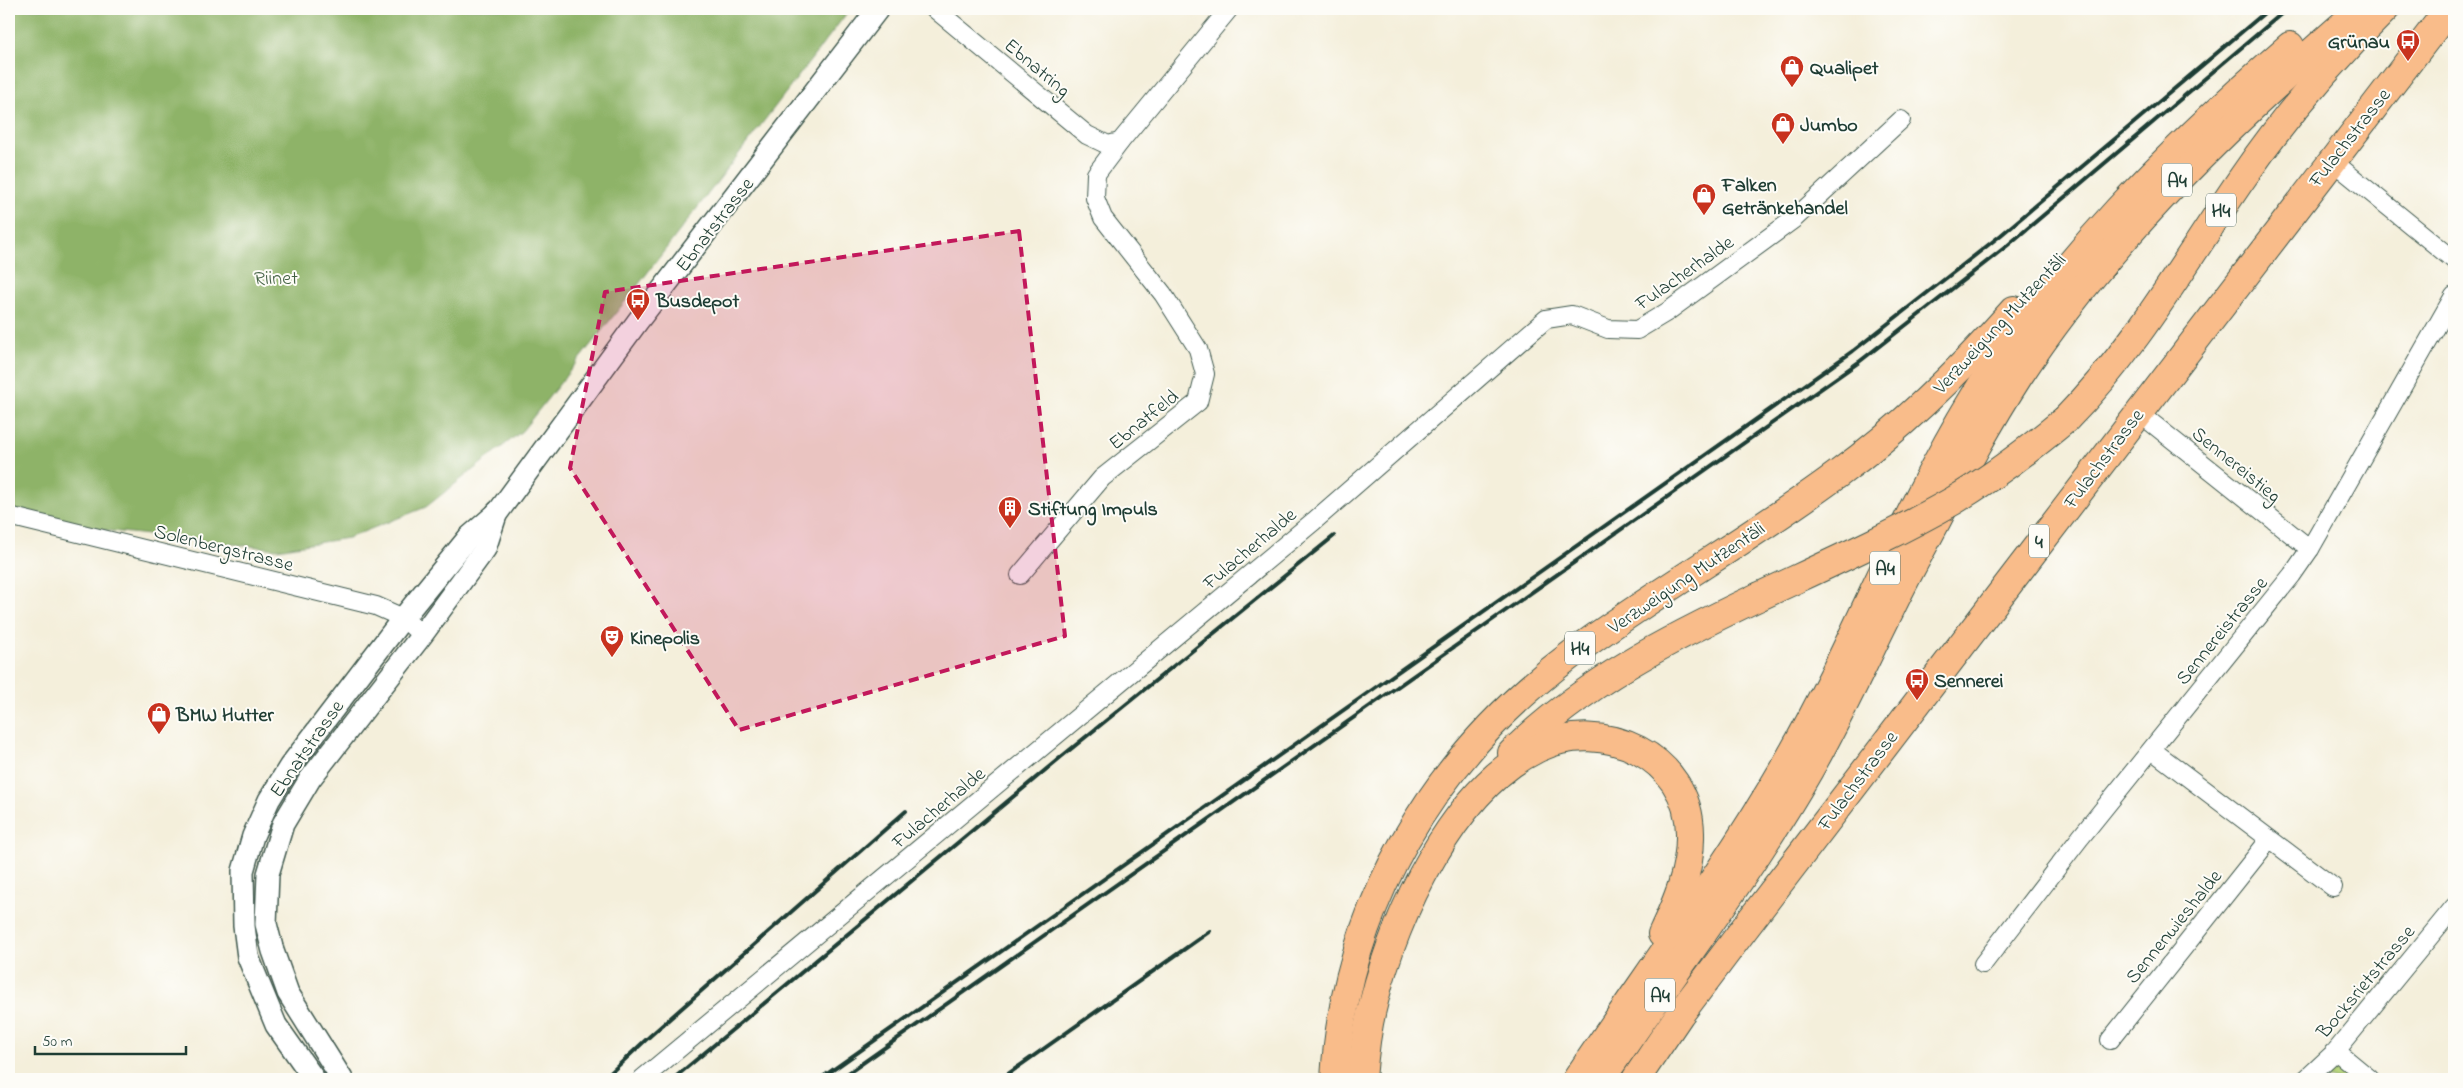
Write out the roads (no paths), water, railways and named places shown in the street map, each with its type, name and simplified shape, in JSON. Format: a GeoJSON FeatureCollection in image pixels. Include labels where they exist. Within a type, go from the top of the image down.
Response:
{"type":"FeatureCollection","features":[{"type":"Feature","properties":{"kind":"main road","name":"A4"},"geometry":{"type":"LineString","coordinates":[[1577,1079],[1727,860],[1792,754],[1840,662],[1943,452],[1995,363],[2102,227],[2166,160],[2228,100],[2333,9]]}},
{"type":"Feature","properties":{"kind":"main road","name":"A4"},"geometry":{"type":"LineString","coordinates":[[1601,1079],[1751,864],[1809,771],[1860,673],[1914,562],[2018,376],[2064,312],[2184,172],[2257,101],[2361,9]]}},
{"type":"Feature","properties":{"kind":"main road","name":"Verzweigung Mutzentäli"},"geometry":{"type":"LineString","coordinates":[[1479,792],[1522,743],[1574,698],[1641,655],[1883,538],[1953,501],[2026,453],[2066,419],[2089,395],[2140,331],[2242,177],[2284,119],[2336,58],[2385,9]]}},
{"type":"Feature","properties":{"kind":"main road","name":"Fulachstrasse"},"geometry":{"type":"LineString","coordinates":[[1636,1079],[1680,1014],[1744,929],[2331,160],[2449,9]]}},
{"type":"Feature","properties":{"kind":"main road","name":"Verzweigung Mutzentäli"},"geometry":{"type":"LineString","coordinates":[[1335,1079],[1342,1008],[1350,974],[1369,915],[1405,840],[1424,808],[1462,756],[1507,709],[1570,655],[1622,618],[1822,486],[1892,432],[1962,368],[2128,180],[2166,160]]}},
{"type":"Feature","properties":{"kind":"main road","name":"H4"},"geometry":{"type":"LineString","coordinates":[[1362,1079],[1365,1045],[1374,1002],[1391,944],[1427,868],[1459,817],[1479,792],[1509,767],[1535,749],[1561,739],[1598,737],[1632,746],[1654,761],[1670,779],[1681,798],[1689,820],[1688,866],[1677,901],[1633,996]]}},
{"type":"Feature","properties":{"kind":"street","name":"Ebnatstrasse"},"geometry":{"type":"LineString","coordinates":[[314,1079],[276,1025],[248,957],[244,926],[243,871],[253,836],[269,800],[290,766],[403,618],[468,538],[498,512],[638,321],[878,9]]}},
{"type":"Feature","properties":{"kind":"street","name":"Ebnatring"},"geometry":{"type":"LineString","coordinates":[[935,9],[1087,135],[1108,145],[1120,142]]}},
{"type":"Feature","properties":{"kind":"street"},"geometry":{"type":"LineString","coordinates":[[1120,142],[1229,9]]}},
{"type":"Feature","properties":{"kind":"street","name":"Fulacherhalde"},"geometry":{"type":"LineString","coordinates":[[642,1079],[1314,521],[1546,319],[1572,315],[1608,329],[1637,330],[1667,312],[1794,219],[1901,120]]}},
{"type":"Feature","properties":{"kind":"street","name":"Ebnatfeld"},"geometry":{"type":"LineString","coordinates":[[1020,574],[1102,478],[1198,402],[1205,374],[1198,349],[1164,294],[1103,218],[1095,198],[1096,174],[1120,142]]}},
{"type":"Feature","properties":{"kind":"street"},"geometry":{"type":"LineString","coordinates":[[2331,160],[2454,260]]}},
{"type":"Feature","properties":{"kind":"street","name":"Sennereistrasse"},"geometry":{"type":"LineString","coordinates":[[1983,964],[2080,838],[2292,575],[2310,549],[2454,296]]}},
{"type":"Feature","properties":{"kind":"street","name":"Sennereistieg"},"geometry":{"type":"LineString","coordinates":[[2138,412],[2310,549]]}},
{"type":"Feature","properties":{"kind":"street","name":"Ebnatstrasse"},"geometry":{"type":"LineString","coordinates":[[342,1079],[288,993],[266,924],[268,874],[283,824],[310,779],[422,635],[485,549],[498,512]]}},
{"type":"Feature","properties":{"kind":"street","name":"Solenbergstrasse"},"geometry":{"type":"LineString","coordinates":[[9,516],[376,606],[403,618],[422,635]]}},
{"type":"Feature","properties":{"kind":"street"},"geometry":{"type":"LineString","coordinates":[[2152,750],[2333,887]]}},
{"type":"Feature","properties":{"kind":"street","name":"Sennenwieshalde"},"geometry":{"type":"LineString","coordinates":[[2110,1040],[2269,840]]}},
{"type":"Feature","properties":{"kind":"street","name":"Bocksrietstrasse"},"geometry":{"type":"LineString","coordinates":[[2306,1079],[2336,1051],[2454,907]]}},
{"type":"Feature","properties":{"kind":"street"},"geometry":{"type":"LineString","coordinates":[[2336,1051],[2370,1079]]}},
{"type":"Feature","properties":{"kind":"railway"},"geometry":{"type":"LineString","coordinates":[[820,1079],[1853,351],[2001,235],[2269,9]]}},
{"type":"Feature","properties":{"kind":"railway"},"geometry":{"type":"LineString","coordinates":[[840,1079],[1859,362],[2008,245],[2287,9]]}},
{"type":"Feature","properties":{"kind":"railway"},"geometry":{"type":"LineString","coordinates":[[673,1079],[1061,757],[1334,536]]}},
{"type":"Feature","properties":{"kind":"railway"},"geometry":{"type":"LineString","coordinates":[[604,1079],[650,1036],[906,811]]}},
{"type":"Feature","properties":{"kind":"railway"},"geometry":{"type":"LineString","coordinates":[[1001,1079],[1210,931]]}},
{"type":"Feature","properties":{"kind":"place","name":"Grünau"},"geometry":{"type":"Point","coordinates":[2408,62]}},
{"type":"Feature","properties":{"kind":"place","name":"Qualipet"},"geometry":{"type":"Point","coordinates":[1792,88]}},
{"type":"Feature","properties":{"kind":"place","name":"Jumbo"},"geometry":{"type":"Point","coordinates":[1783,145]}},
{"type":"Feature","properties":{"kind":"place","name":"Falken Getränkehandel"},"geometry":{"type":"Point","coordinates":[1704,216]}},
{"type":"Feature","properties":{"kind":"place","name":"Busdepot"},"geometry":{"type":"Point","coordinates":[638,321]}},
{"type":"Feature","properties":{"kind":"place","name":"Stiftung Impuls"},"geometry":{"type":"Point","coordinates":[1010,529]}},
{"type":"Feature","properties":{"kind":"place","name":"Kinepolis"},"geometry":{"type":"Point","coordinates":[612,658]}},
{"type":"Feature","properties":{"kind":"place","name":"Sennerei"},"geometry":{"type":"Point","coordinates":[1917,701]}},
{"type":"Feature","properties":{"kind":"place","name":"BMW Hutter"},"geometry":{"type":"Point","coordinates":[159,735]}},
{"type":"Feature","properties":{"kind":"park label","name":"Riinet"},"geometry":{"type":"Point","coordinates":[276,277]}}]}
